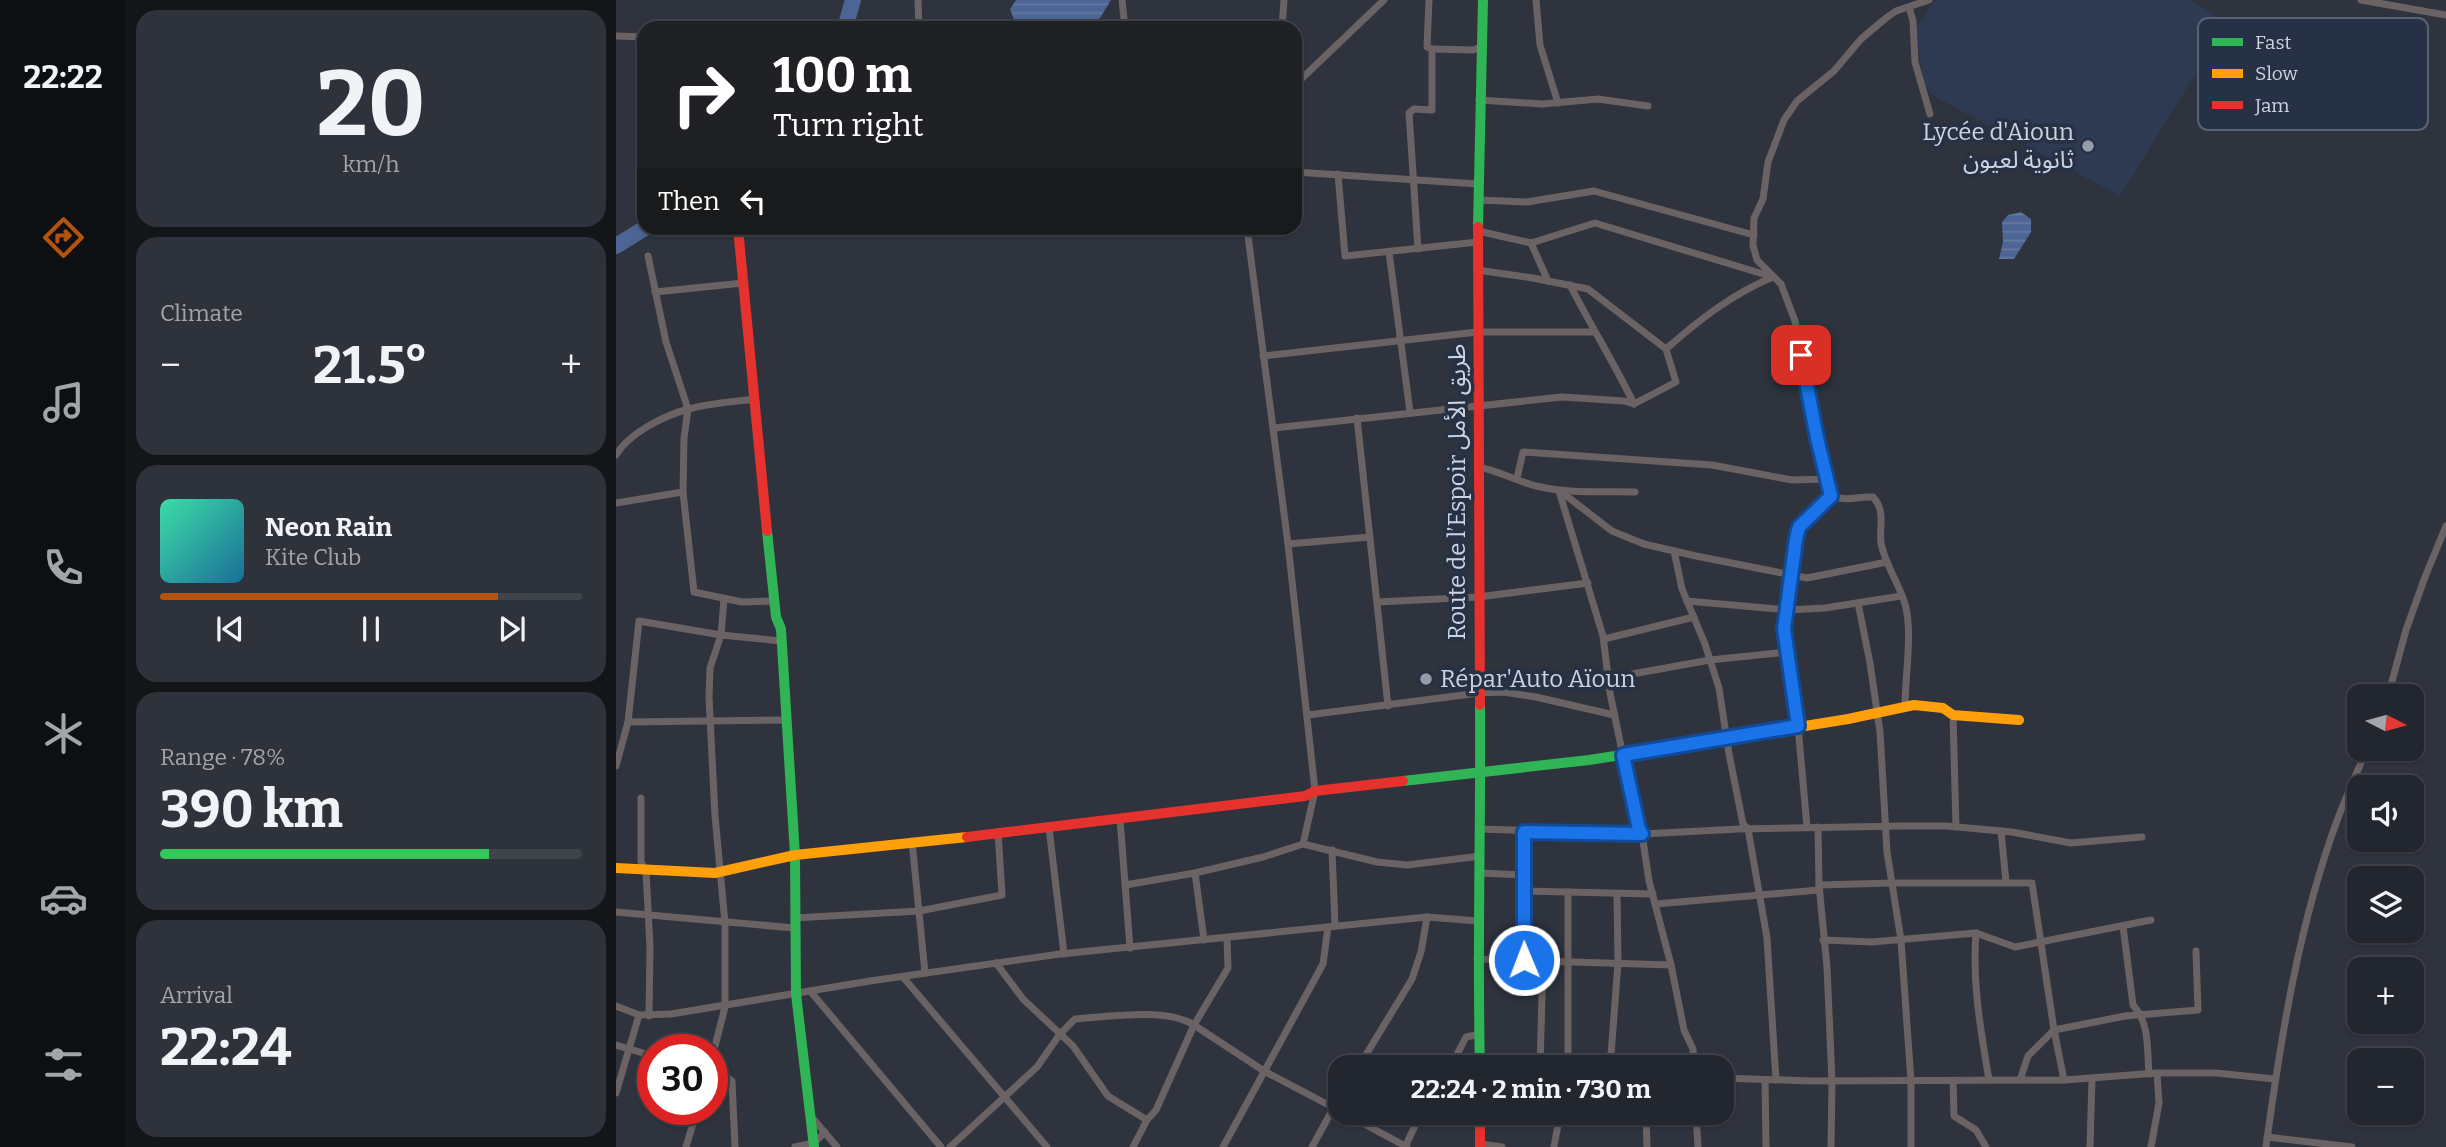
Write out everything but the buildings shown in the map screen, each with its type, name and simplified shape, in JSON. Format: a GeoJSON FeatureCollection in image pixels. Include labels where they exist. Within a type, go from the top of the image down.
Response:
{"type":"FeatureCollection","features":[{"type":"Feature","properties":{"kind":"main road","name":"Route de l’Espoir طريق الأمل"},"geometry":{"type":"LineString","coordinates":[[1480,1055],[1477,959],[1481,856],[1477,270],[1483,0]]}},
{"type":"Feature","properties":{"kind":"main road"},"geometry":{"type":"LineString","coordinates":[[739,235],[774,601],[781,641],[794,855],[796,994],[814,1145]]}},
{"type":"Feature","properties":{"kind":"main road"},"geometry":{"type":"LineString","coordinates":[[616,868],[646,871],[720,871],[794,855],[1049,828],[1305,796],[1315,791],[1623,755],[1839,721],[1905,707],[1934,705],[1949,710],[1953,715],[2019,720]]}},
{"type":"Feature","properties":{"kind":"main road"},"geometry":{"type":"LineString","coordinates":[[1480,1125],[1480,1146]]}},
{"type":"Feature","properties":{"kind":"street"},"geometry":{"type":"LineString","coordinates":[[918,0],[919,21]]}},
{"type":"Feature","properties":{"kind":"street"},"geometry":{"type":"LineString","coordinates":[[1122,0],[1124,21]]}},
{"type":"Feature","properties":{"kind":"street"},"geometry":{"type":"LineString","coordinates":[[1282,21],[1283,0]]}},
{"type":"Feature","properties":{"kind":"street"},"geometry":{"type":"LineString","coordinates":[[1302,78],[1384,0]]}},
{"type":"Feature","properties":{"kind":"street"},"geometry":{"type":"LineString","coordinates":[[1429,0],[1427,47],[1473,50],[1481,47]]}},
{"type":"Feature","properties":{"kind":"street"},"geometry":{"type":"LineString","coordinates":[[1536,0],[1540,45],[1558,103]]}},
{"type":"Feature","properties":{"kind":"street"},"geometry":{"type":"LineString","coordinates":[[1831,496],[1795,321],[1781,284],[1757,260],[1753,245],[1754,218],[1763,199],[1768,162],[1784,120],[1797,102],[1834,71],[1861,38],[1896,11],[1929,0]]}},
{"type":"Feature","properties":{"kind":"street"},"geometry":{"type":"LineString","coordinates":[[2361,0],[2446,15]]}},
{"type":"Feature","properties":{"kind":"street"},"geometry":{"type":"LineString","coordinates":[[1909,7],[1913,22],[1915,62],[1930,114]]}},
{"type":"Feature","properties":{"kind":"street"},"geometry":{"type":"LineString","coordinates":[[616,36],[637,37]]}},
{"type":"Feature","properties":{"kind":"street"},"geometry":{"type":"LineString","coordinates":[[1418,249],[1409,113],[1414,110],[1432,110],[1432,49]]}},
{"type":"Feature","properties":{"kind":"street"},"geometry":{"type":"LineString","coordinates":[[1479,100],[1558,103],[1598,99],[1648,106]]}},
{"type":"Feature","properties":{"kind":"street"},"geometry":{"type":"LineString","coordinates":[[1302,172],[1478,184]]}},
{"type":"Feature","properties":{"kind":"street"},"geometry":{"type":"LineString","coordinates":[[1338,174],[1345,256],[1418,249],[1478,236],[1531,243],[1595,223],[1773,277]]}},
{"type":"Feature","properties":{"kind":"street"},"geometry":{"type":"LineString","coordinates":[[1478,200],[1527,202],[1594,191],[1754,235]]}},
{"type":"Feature","properties":{"kind":"street"},"geometry":{"type":"LineString","coordinates":[[1248,235],[1289,544],[1315,791],[1303,844]]}},
{"type":"Feature","properties":{"kind":"street"},"geometry":{"type":"LineString","coordinates":[[1531,243],[1548,281]]}},
{"type":"Feature","properties":{"kind":"street"},"geometry":{"type":"LineString","coordinates":[[1389,252],[1410,412]]}},
{"type":"Feature","properties":{"kind":"street"},"geometry":{"type":"LineString","coordinates":[[648,256],[666,342],[688,409],[684,438],[683,492],[694,592],[742,602],[774,601]]}},
{"type":"Feature","properties":{"kind":"street"},"geometry":{"type":"LineString","coordinates":[[1274,428],[1562,397],[1634,404],[1676,382],[1665,349],[1588,289],[1477,270]]}},
{"type":"Feature","properties":{"kind":"street"},"geometry":{"type":"LineString","coordinates":[[1665,349],[1718,307],[1749,287],[1773,277]]}},
{"type":"Feature","properties":{"kind":"street"},"geometry":{"type":"LineString","coordinates":[[656,292],[743,283]]}},
{"type":"Feature","properties":{"kind":"street"},"geometry":{"type":"LineString","coordinates":[[1570,285],[1612,358],[1634,404]]}},
{"type":"Feature","properties":{"kind":"street"},"geometry":{"type":"LineString","coordinates":[[1264,356],[1477,332],[1595,332]]}},
{"type":"Feature","properties":{"kind":"street"},"geometry":{"type":"LineString","coordinates":[[616,454],[624,443],[654,423],[688,409],[755,399]]}},
{"type":"Feature","properties":{"kind":"street"},"geometry":{"type":"LineString","coordinates":[[1357,418],[1388,706]]}},
{"type":"Feature","properties":{"kind":"street"},"geometry":{"type":"LineString","coordinates":[[1517,478],[1523,452],[1712,465],[1792,480],[1827,479]]}},
{"type":"Feature","properties":{"kind":"street"},"geometry":{"type":"LineString","coordinates":[[1478,467],[1494,470],[1537,487],[1559,491],[1635,492]]}},
{"type":"Feature","properties":{"kind":"street"},"geometry":{"type":"LineString","coordinates":[[1559,491],[1612,531],[1644,544],[1674,551],[1807,578],[1887,562]]}},
{"type":"Feature","properties":{"kind":"street"},"geometry":{"type":"LineString","coordinates":[[1559,491],[1604,639],[1623,755],[1684,1030],[1693,1055]]}},
{"type":"Feature","properties":{"kind":"street"},"geometry":{"type":"LineString","coordinates":[[616,503],[683,492]]}},
{"type":"Feature","properties":{"kind":"street"},"geometry":{"type":"LineString","coordinates":[[1831,496],[1845,500],[1873,497],[1879,503],[1882,547],[1905,604],[1908,649],[1905,707]]}},
{"type":"Feature","properties":{"kind":"street"},"geometry":{"type":"LineString","coordinates":[[1807,827],[1798,726],[1784,629],[1799,527],[1831,496]]}},
{"type":"Feature","properties":{"kind":"street"},"geometry":{"type":"LineString","coordinates":[[2391,684],[2410,620],[2446,526]]}},
{"type":"Feature","properties":{"kind":"street"},"geometry":{"type":"LineString","coordinates":[[1289,544],[1370,537]]}},
{"type":"Feature","properties":{"kind":"street"},"geometry":{"type":"LineString","coordinates":[[1674,551],[1682,589],[1718,688],[1743,824],[1748,829],[1767,938],[1776,1080]]}},
{"type":"Feature","properties":{"kind":"street"},"geometry":{"type":"LineString","coordinates":[[1377,602],[1478,597],[1588,583]]}},
{"type":"Feature","properties":{"kind":"street"},"geometry":{"type":"LineString","coordinates":[[1687,601],[1788,610],[1825,608],[1901,596]]}},
{"type":"Feature","properties":{"kind":"street"},"geometry":{"type":"LineString","coordinates":[[718,1034],[725,1007],[725,923],[710,719],[710,668],[721,635],[724,599]]}},
{"type":"Feature","properties":{"kind":"street"},"geometry":{"type":"LineString","coordinates":[[1858,603],[1880,732],[1887,852],[1900,940],[1911,1081],[1911,1147]]}},
{"type":"Feature","properties":{"kind":"street"},"geometry":{"type":"LineString","coordinates":[[1604,639],[1694,617]]}},
{"type":"Feature","properties":{"kind":"street"},"geometry":{"type":"LineString","coordinates":[[616,766],[628,722],[639,621],[721,635],[781,641]]}},
{"type":"Feature","properties":{"kind":"street"},"geometry":{"type":"LineString","coordinates":[[1610,678],[1710,660],[1788,652]]}},
{"type":"Feature","properties":{"kind":"street"},"geometry":{"type":"LineString","coordinates":[[1308,715],[1503,692],[1615,715]]}},
{"type":"Feature","properties":{"kind":"street"},"geometry":{"type":"LineString","coordinates":[[1953,715],[1956,827]]}},
{"type":"Feature","properties":{"kind":"street"},"geometry":{"type":"LineString","coordinates":[[628,722],[786,720]]}},
{"type":"Feature","properties":{"kind":"street"},"geometry":{"type":"LineString","coordinates":[[2266,1147],[2287,1011],[2312,904],[2338,819],[2362,761]]}},
{"type":"Feature","properties":{"kind":"street"},"geometry":{"type":"LineString","coordinates":[[641,798],[641,862],[646,871],[650,947],[649,1016]]}},
{"type":"Feature","properties":{"kind":"street"},"geometry":{"type":"LineString","coordinates":[[1120,819],[1130,948]]}},
{"type":"Feature","properties":{"kind":"street"},"geometry":{"type":"LineString","coordinates":[[1480,830],[1642,834],[1887,826],[2001,831],[2071,843],[2142,836]]}},
{"type":"Feature","properties":{"kind":"street"},"geometry":{"type":"LineString","coordinates":[[1818,827],[1819,887],[1827,967],[1832,1081],[1830,1147]]}},
{"type":"Feature","properties":{"kind":"street"},"geometry":{"type":"LineString","coordinates":[[1049,828],[1064,954]]}},
{"type":"Feature","properties":{"kind":"street"},"geometry":{"type":"LineString","coordinates":[[2001,831],[2006,882]]}},
{"type":"Feature","properties":{"kind":"street"},"geometry":{"type":"LineString","coordinates":[[616,912],[725,923],[794,923],[919,911],[1002,895],[998,832]]}},
{"type":"Feature","properties":{"kind":"street"},"geometry":{"type":"LineString","coordinates":[[1524,832],[1524,960]]}},
{"type":"Feature","properties":{"kind":"street"},"geometry":{"type":"LineString","coordinates":[[912,841],[925,974]]}},
{"type":"Feature","properties":{"kind":"street"},"geometry":{"type":"LineString","coordinates":[[1125,885],[1263,858],[1303,844],[1377,862],[1407,865],[1481,856]]}},
{"type":"Feature","properties":{"kind":"street"},"geometry":{"type":"LineString","coordinates":[[1223,1147],[1323,964],[1332,927],[1332,850]]}},
{"type":"Feature","properties":{"kind":"street"},"geometry":{"type":"LineString","coordinates":[[1195,873],[1204,940]]}},
{"type":"Feature","properties":{"kind":"street"},"geometry":{"type":"LineString","coordinates":[[1481,873],[1523,875]]}},
{"type":"Feature","properties":{"kind":"street"},"geometry":{"type":"LineString","coordinates":[[1656,904],[1819,887],[1892,883],[2032,883],[2064,1080]]}},
{"type":"Feature","properties":{"kind":"street"},"geometry":{"type":"LineString","coordinates":[[1524,891],[1653,894]]}},
{"type":"Feature","properties":{"kind":"street"},"geometry":{"type":"LineString","coordinates":[[1568,892],[1568,1055]]}},
{"type":"Feature","properties":{"kind":"street"},"geometry":{"type":"LineString","coordinates":[[1611,1055],[1618,963],[1617,894]]}},
{"type":"Feature","properties":{"kind":"street"},"geometry":{"type":"LineString","coordinates":[[1366,1055],[1412,979],[1422,952],[1427,917]]}},
{"type":"Feature","properties":{"kind":"street"},"geometry":{"type":"LineString","coordinates":[[616,1006],[649,1016],[725,1007],[903,977],[1064,954],[1427,917],[1478,921]]}},
{"type":"Feature","properties":{"kind":"street"},"geometry":{"type":"LineString","coordinates":[[1823,940],[1900,940],[1976,933],[2015,947],[2151,920]]}},
{"type":"Feature","properties":{"kind":"street"},"geometry":{"type":"LineString","coordinates":[[2123,926],[2133,1005],[2142,1014],[2159,1103],[2151,1147]]}},
{"type":"Feature","properties":{"kind":"street"},"geometry":{"type":"LineString","coordinates":[[1976,933],[1974,955],[1979,1022],[1989,1080]]}},
{"type":"Feature","properties":{"kind":"street"},"geometry":{"type":"LineString","coordinates":[[1133,1147],[1147,1120],[1156,1110],[1194,1026],[1228,968],[1227,938]]}},
{"type":"Feature","properties":{"kind":"street"},"geometry":{"type":"LineString","coordinates":[[2020,1080],[2028,1056],[2054,1030],[2142,1014],[2198,1010],[2196,951]]}},
{"type":"Feature","properties":{"kind":"street"},"geometry":{"type":"LineString","coordinates":[[1477,959],[1671,965]]}},
{"type":"Feature","properties":{"kind":"street"},"geometry":{"type":"LineString","coordinates":[[1540,1055],[1543,961]]}},
{"type":"Feature","properties":{"kind":"street"},"geometry":{"type":"LineString","coordinates":[[996,963],[1023,999],[1073,1046],[1108,1096],[1147,1120]]}},
{"type":"Feature","properties":{"kind":"street"},"geometry":{"type":"LineString","coordinates":[[903,977],[1047,1147]]}},
{"type":"Feature","properties":{"kind":"street"},"geometry":{"type":"LineString","coordinates":[[811,992],[941,1147]]}},
{"type":"Feature","properties":{"kind":"street"},"geometry":{"type":"LineString","coordinates":[[616,1093],[639,1014]]}},
{"type":"Feature","properties":{"kind":"street"},"geometry":{"type":"LineString","coordinates":[[950,1147],[1037,1067],[1074,1019],[1168,1016],[1183,1018],[1264,1071],[1328,1104]]}},
{"type":"Feature","properties":{"kind":"street"},"geometry":{"type":"LineString","coordinates":[[1457,1055],[1466,1037],[1480,1034]]}},
{"type":"Feature","properties":{"kind":"street"},"geometry":{"type":"LineString","coordinates":[[616,1045],[637,1051]]}},
{"type":"Feature","properties":{"kind":"street"},"geometry":{"type":"LineString","coordinates":[[1734,1079],[2064,1080],[2216,1073],[2275,1079]]}},
{"type":"Feature","properties":{"kind":"street"},"geometry":{"type":"LineString","coordinates":[[728,1078],[732,1081],[735,1147]]}},
{"type":"Feature","properties":{"kind":"street"},"geometry":{"type":"LineString","coordinates":[[2090,1147],[2092,1078]]}},
{"type":"Feature","properties":{"kind":"street"},"geometry":{"type":"LineString","coordinates":[[1765,1080],[1766,1147]]}},
{"type":"Feature","properties":{"kind":"street"},"geometry":{"type":"LineString","coordinates":[[1953,1081],[1954,1116],[1976,1130],[1986,1147]]}},
{"type":"Feature","properties":{"kind":"street"},"geometry":{"type":"LineString","coordinates":[[810,1114],[837,1147]]}},
{"type":"Feature","properties":{"kind":"street"},"geometry":{"type":"LineString","coordinates":[[686,1147],[693,1125]]}},
{"type":"Feature","properties":{"kind":"street"},"geometry":{"type":"LineString","coordinates":[[1312,1147],[1329,1125]]}},
{"type":"Feature","properties":{"kind":"street"},"geometry":{"type":"LineString","coordinates":[[1367,1125],[1406,1147],[1416,1125]]}},
{"type":"Feature","properties":{"kind":"street"},"geometry":{"type":"LineString","coordinates":[[1554,1147],[1558,1125]]}},
{"type":"Feature","properties":{"kind":"street"},"geometry":{"type":"LineString","coordinates":[[1646,1125],[1647,1147]]}},
{"type":"Feature","properties":{"kind":"street"},"geometry":{"type":"LineString","coordinates":[[1697,1125],[1698,1147]]}},
{"type":"Feature","properties":{"kind":"street"},"geometry":{"type":"LineString","coordinates":[[795,1147],[814,1145],[825,1132]]}},
{"type":"Feature","properties":{"kind":"street"},"geometry":{"type":"LineString","coordinates":[[2267,1137],[2352,1147]]}},
{"type":"Feature","properties":{"kind":"street"},"geometry":{"type":"LineString","coordinates":[[1480,1146],[1502,1147]]}},
{"type":"Feature","properties":{"kind":"shaded area","name":"Lycée d'Aioun ثانوية لعيون"},"geometry":{"type":"Polygon","coordinates":[[[1936,0],[2190,0],[2219,18],[2198,18],[2198,70],[2120,196],[1932,95],[1923,81],[1916,28],[1936,0]]]}},
{"type":"Feature","properties":{"kind":"water"},"geometry":{"type":"Polygon","coordinates":[[[1016,0],[1111,0],[1100,18],[1094,21],[1014,21],[1010,9],[1016,0]]]}},
{"type":"Feature","properties":{"kind":"water"},"geometry":{"type":"Polygon","coordinates":[[[2021,212],[2031,219],[2031,232],[2014,259],[1999,259],[2003,242],[2002,222],[2008,215],[2021,212]]]}},
{"type":"Feature","properties":{"kind":"waterway"},"geometry":{"type":"LineString","coordinates":[[847,21],[853,0]]}},
{"type":"Feature","properties":{"kind":"waterway"},"geometry":{"type":"LineString","coordinates":[[616,246],[637,233]]}},
{"type":"Feature","properties":{"kind":"traffic: fast"},"geometry":{"type":"LineString","coordinates":[[1478,227],[1483,0]]}},
{"type":"Feature","properties":{"kind":"traffic: fast"},"geometry":{"type":"LineString","coordinates":[[767,531],[776,617],[781,629],[795,855],[796,994],[814,1147]]}},
{"type":"Feature","properties":{"kind":"traffic: fast"},"geometry":{"type":"LineString","coordinates":[[1480,705],[1480,1055]]}},
{"type":"Feature","properties":{"kind":"traffic: fast"},"geometry":{"type":"LineString","coordinates":[[1403,781],[1589,760],[1706,742]]}},
{"type":"Feature","properties":{"kind":"traffic: slow"},"geometry":{"type":"LineString","coordinates":[[1706,742],[1848,719],[1914,705],[1943,708],[1953,715],[2019,720]]}},
{"type":"Feature","properties":{"kind":"traffic: slow"},"geometry":{"type":"LineString","coordinates":[[616,868],[715,873],[795,855],[967,837]]}},
{"type":"Feature","properties":{"kind":"traffic: jam"},"geometry":{"type":"LineString","coordinates":[[1478,227],[1480,705]]}},
{"type":"Feature","properties":{"kind":"traffic: jam"},"geometry":{"type":"LineString","coordinates":[[739,235],[767,531]]}},
{"type":"Feature","properties":{"kind":"traffic: jam"},"geometry":{"type":"LineString","coordinates":[[967,837],[1305,796],[1315,791],[1403,781]]}},
{"type":"Feature","properties":{"kind":"traffic: jam"},"geometry":{"type":"LineString","coordinates":[[1480,1125],[1480,1147]]}},
{"type":"Feature","properties":{"kind":"place","name":"Lycée d'Aioun ثانوية لعيون"},"geometry":{"type":"Point","coordinates":[2088,146]}},
{"type":"Feature","properties":{"kind":"place","name":"Répar'Auto Aïoun"},"geometry":{"type":"Point","coordinates":[1426,679]}},
{"type":"Feature","properties":{"kind":"route"},"geometry":{"type":"LineString","coordinates":[[1524,960],[1524,832],[1642,834],[1623,755],[1798,726],[1784,629],[1796,539],[1799,527],[1831,496],[1801,355]]}}]}
